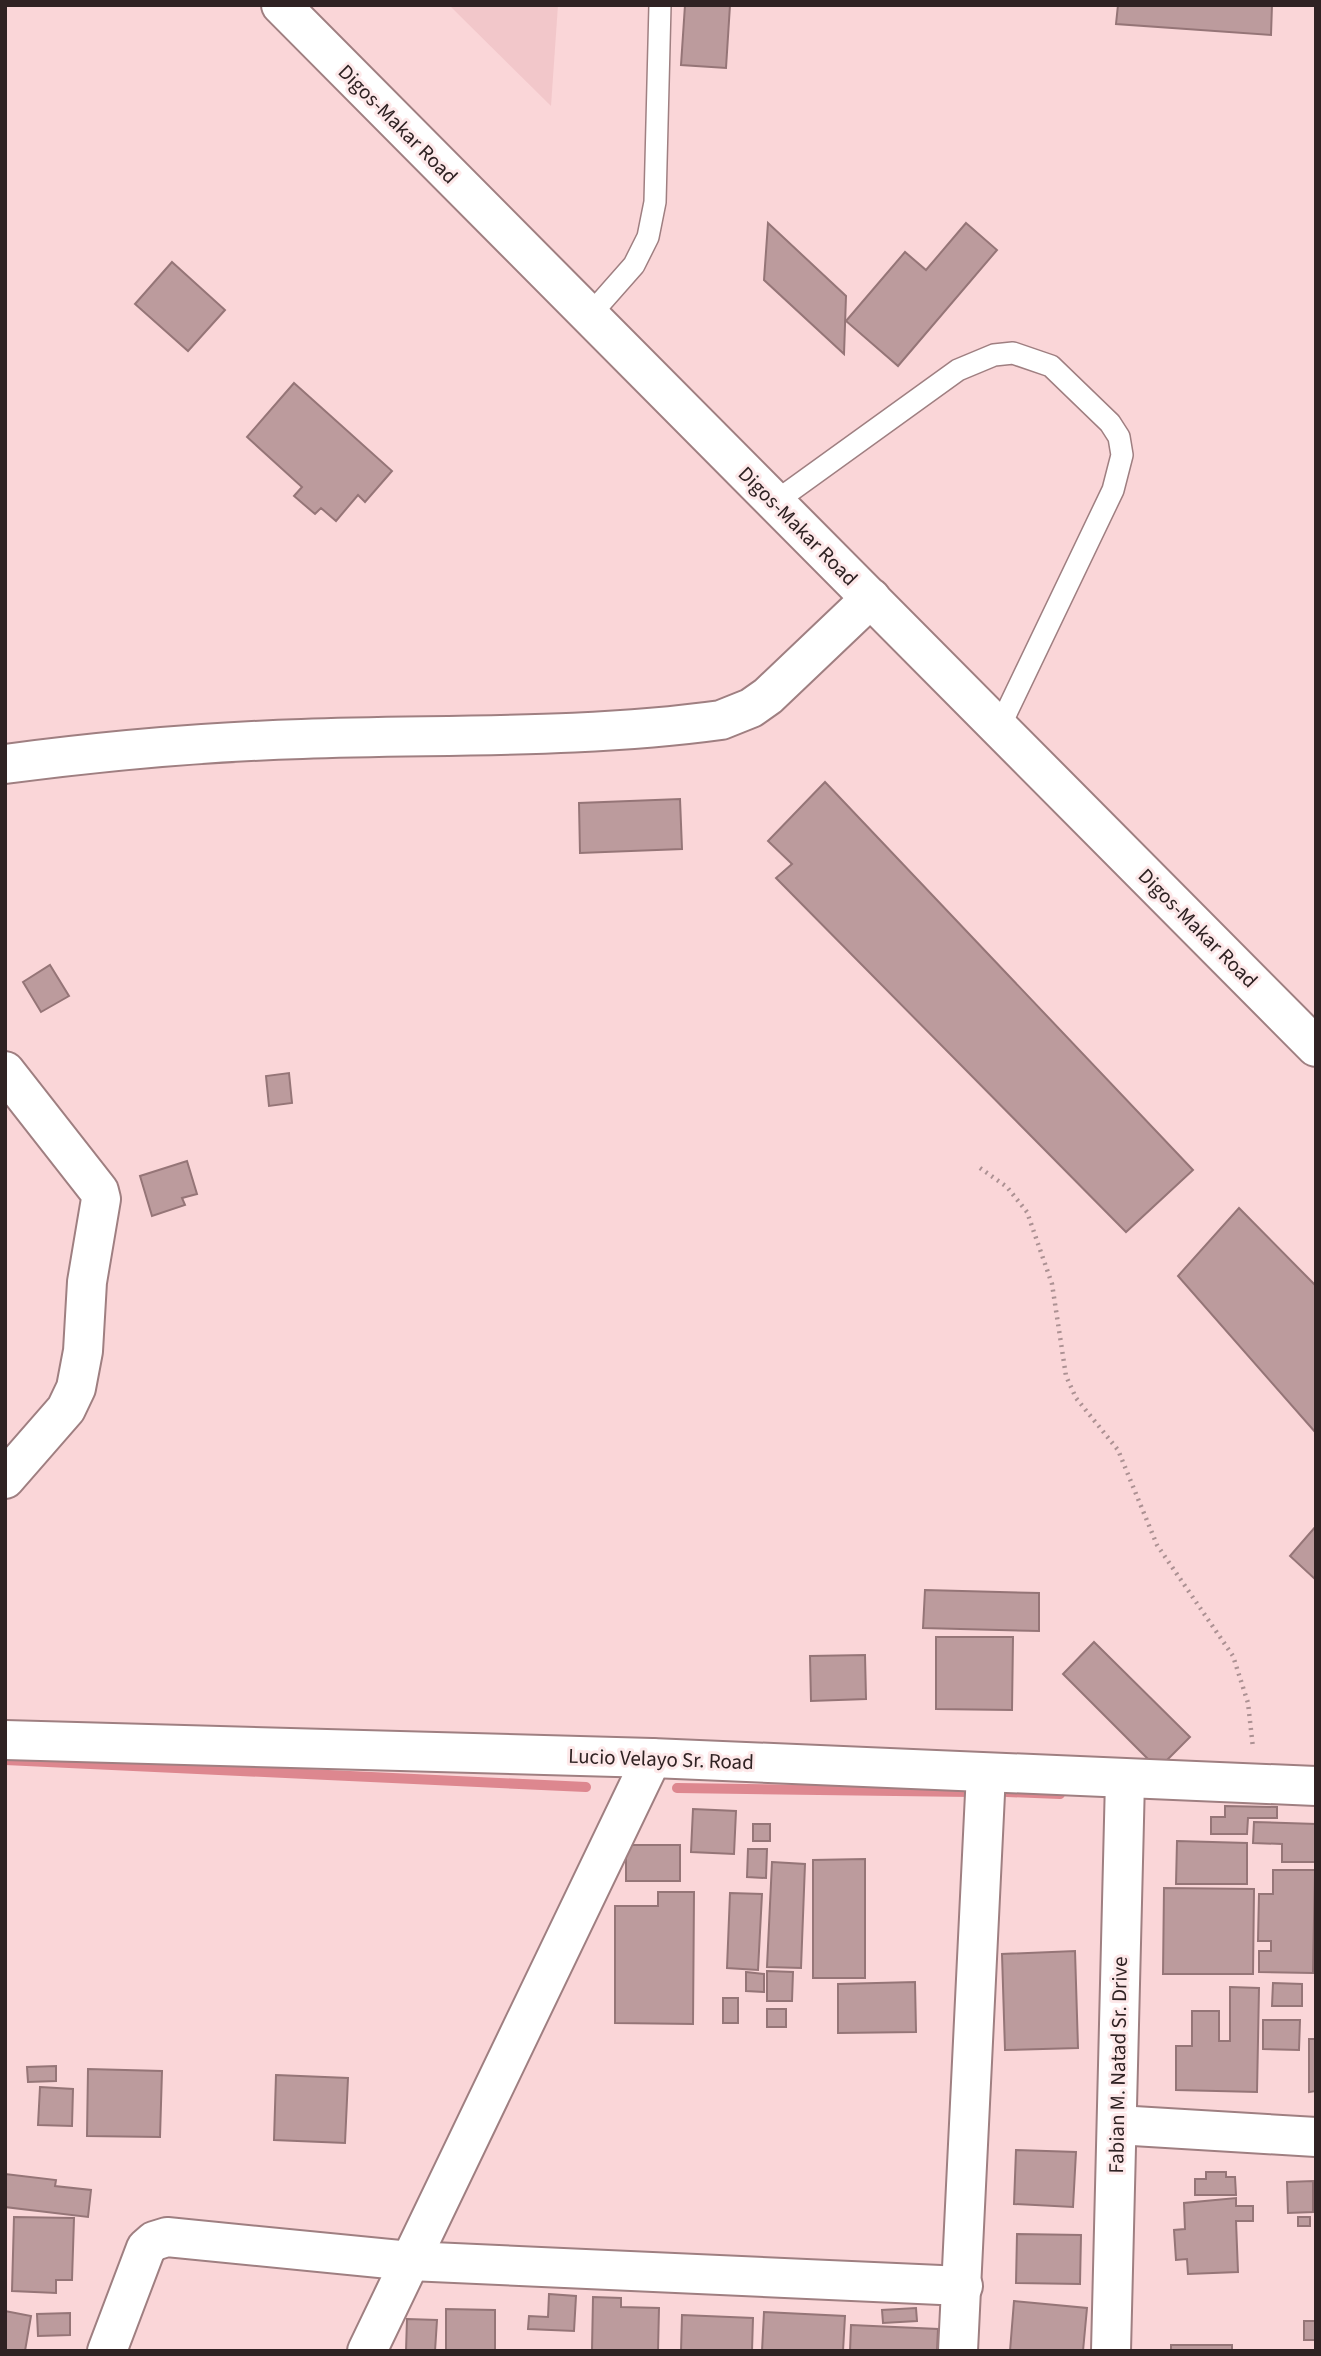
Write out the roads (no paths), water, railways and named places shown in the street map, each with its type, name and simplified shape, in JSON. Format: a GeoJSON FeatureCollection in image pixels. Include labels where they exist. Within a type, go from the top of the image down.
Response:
{"type":"FeatureCollection","features":[{"type":"Feature","properties":{"kind":"street","name":"Digos-Makar Road"},"geometry":{"type":"LineString","coordinates":[[284,6],[1316,1047]]}},
{"type":"Feature","properties":{"kind":"street"},"geometry":{"type":"LineString","coordinates":[[5,764],[87,754],[258,741],[507,734],[721,720],[751,708],[768,696],[871,598]]}},
{"type":"Feature","properties":{"kind":"street"},"geometry":{"type":"LineString","coordinates":[[5,1071],[99,1191],[101,1207],[87,1282],[83,1351],[76,1388],[66,1409],[5,1479]]}},
{"type":"Feature","properties":{"kind":"street","name":"Lucio Velayo Sr. Road"},"geometry":{"type":"LineString","coordinates":[[5,1740],[652,1758],[1316,1786]]}},
{"type":"Feature","properties":{"kind":"street"},"geometry":{"type":"LineString","coordinates":[[367,2351],[652,1758]]}},
{"type":"Feature","properties":{"kind":"street"},"geometry":{"type":"LineString","coordinates":[[958,2351],[986,1773]]}},
{"type":"Feature","properties":{"kind":"street","name":"Fabian M. Natad Sr. Drive"},"geometry":{"type":"LineString","coordinates":[[1111,2351],[1125,1780]]}},
{"type":"Feature","properties":{"kind":"street"},"geometry":{"type":"LineString","coordinates":[[1117,2125],[1316,2137]]}},
{"type":"Feature","properties":{"kind":"street"},"geometry":{"type":"LineString","coordinates":[[107,2351],[146,2248],[160,2239],[410,2261],[963,2286]]}},
{"type":"Feature","properties":{"kind":"lane"},"geometry":{"type":"LineString","coordinates":[[589,316],[634,265],[648,237],[654,202],[660,5]]}},
{"type":"Feature","properties":{"kind":"lane"},"geometry":{"type":"LineString","coordinates":[[775,502],[958,370],[995,355],[1013,353],[1051,366],[1110,422],[1119,437],[1122,455],[1113,490],[999,728]]}},
{"type":"Feature","properties":{"kind":"waterway"},"geometry":{"type":"LineString","coordinates":[[5,1760],[586,1787]]}},
{"type":"Feature","properties":{"kind":"waterway"},"geometry":{"type":"LineString","coordinates":[[677,1788],[971,1792]]}},
{"type":"Feature","properties":{"kind":"waterway"},"geometry":{"type":"LineString","coordinates":[[1007,1792],[1060,1794]]}}]}
